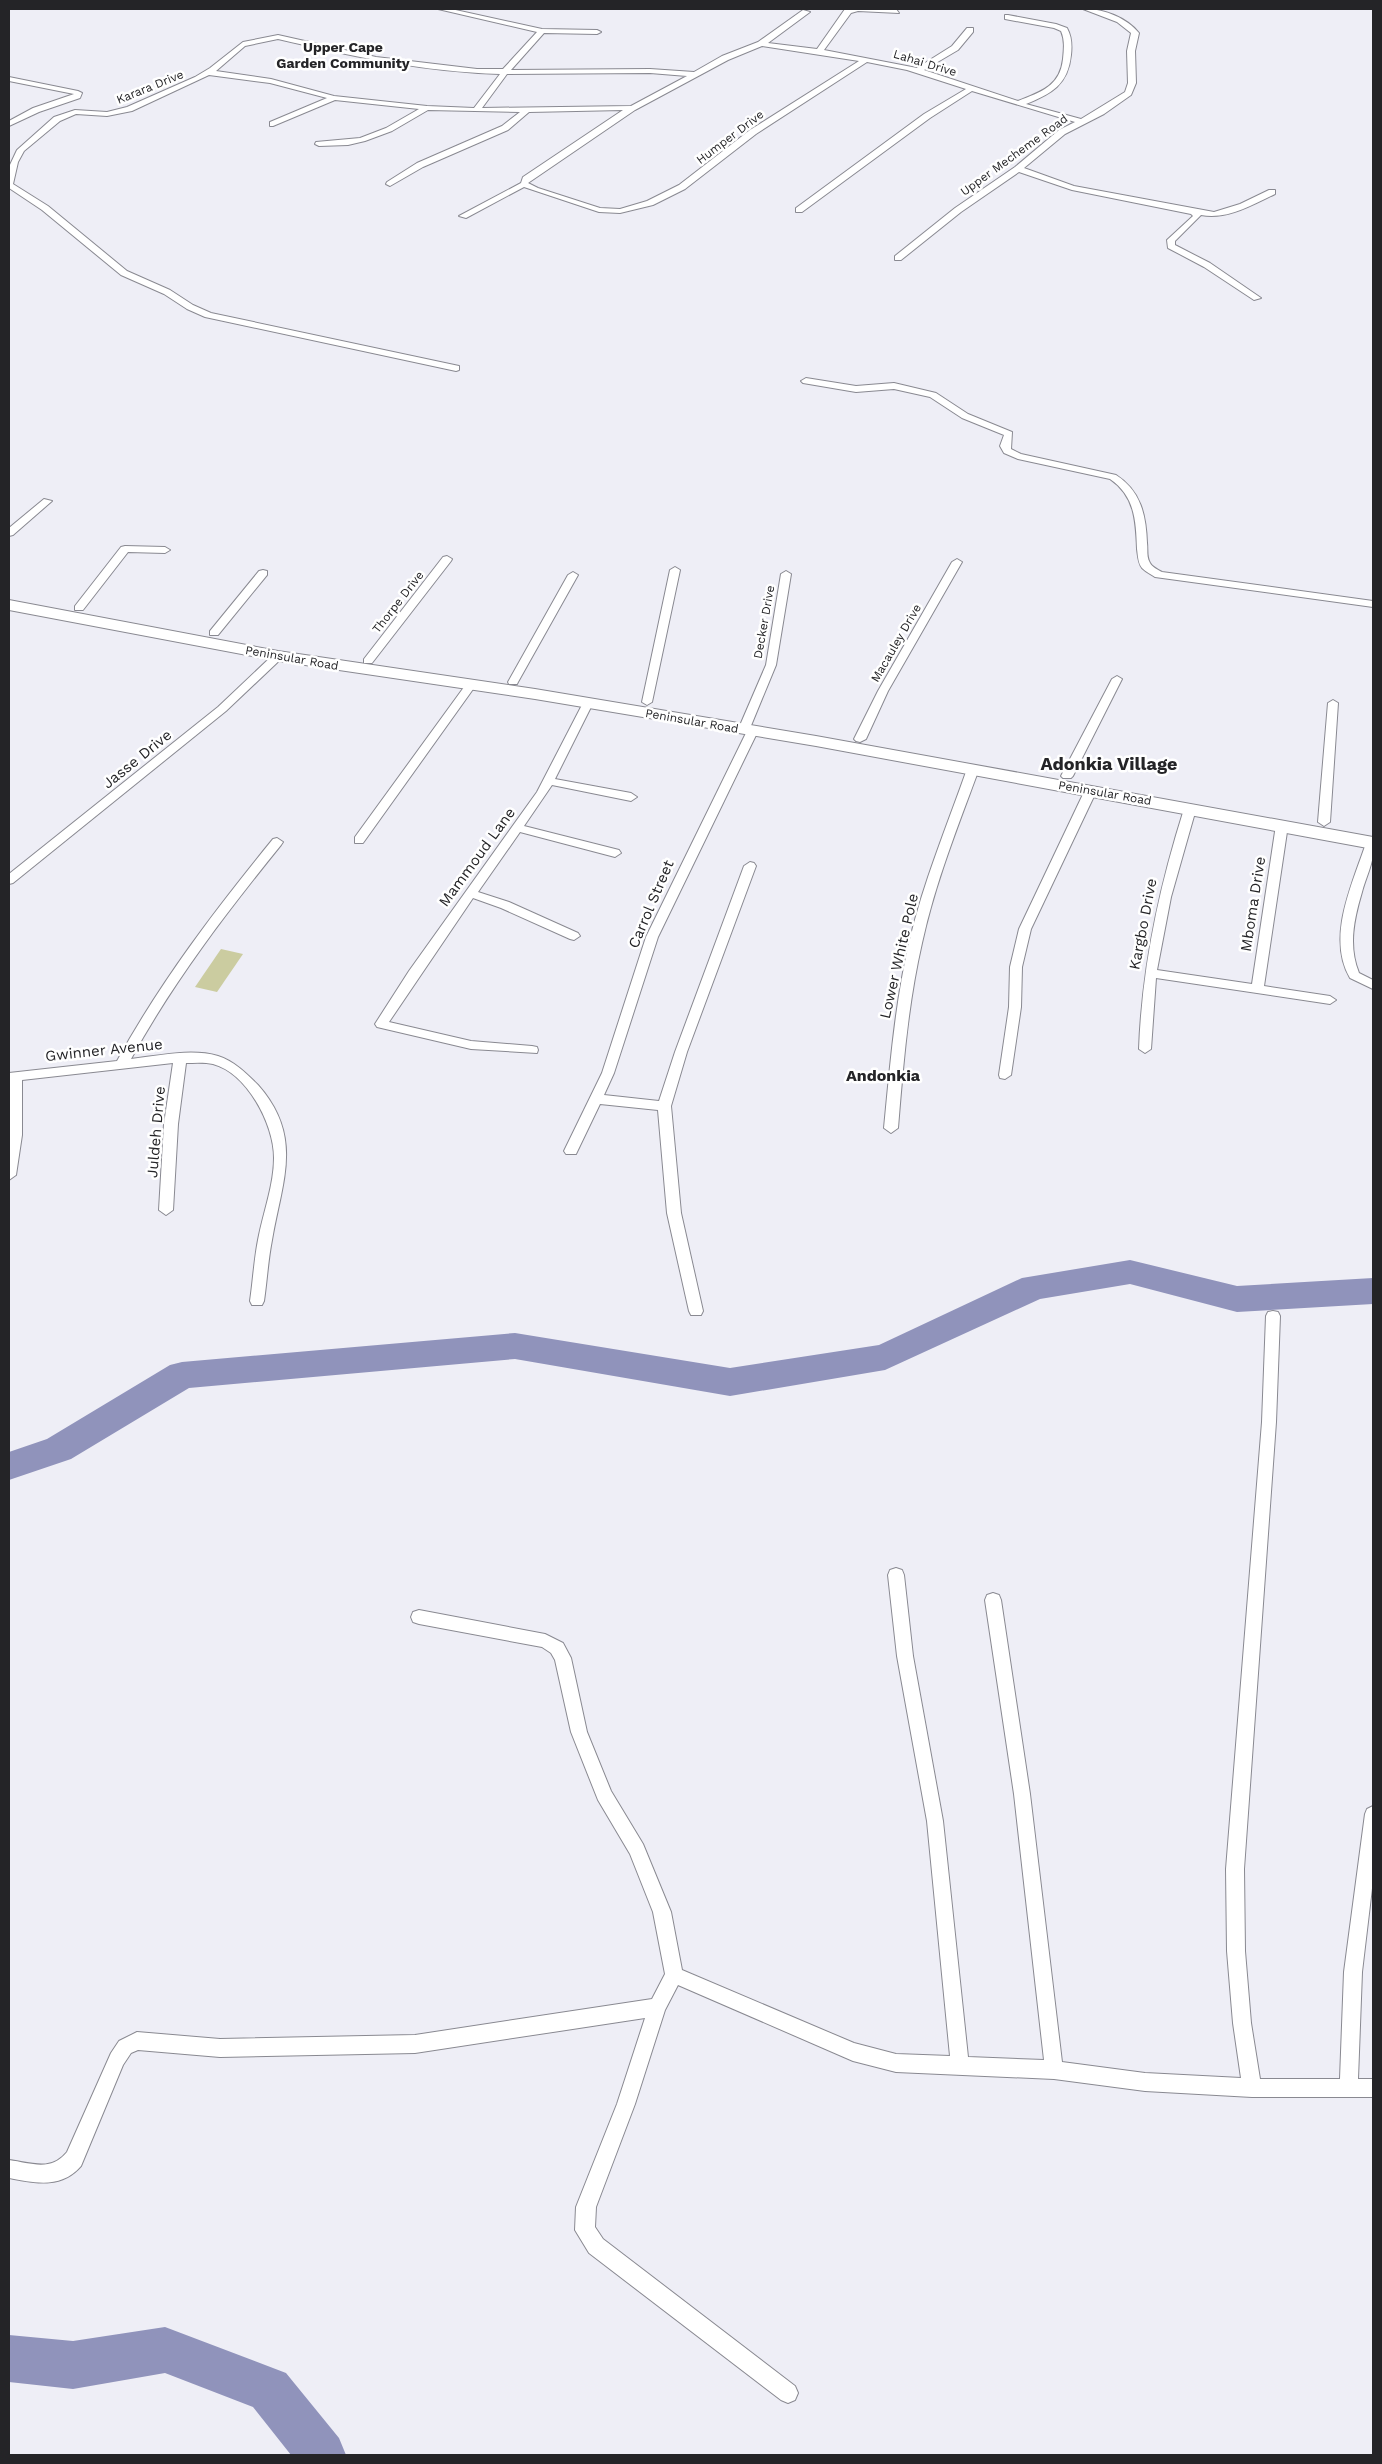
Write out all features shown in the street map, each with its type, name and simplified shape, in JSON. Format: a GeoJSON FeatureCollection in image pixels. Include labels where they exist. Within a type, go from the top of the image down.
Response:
{"type":"FeatureCollection","features":[{"type":"Feature","properties":{"kind":"main road","name":"Peninsular Road"},"geometry":{"type":"LineString","coordinates":[[9,596],[214,633],[288,649],[647,702],[748,726],[973,769],[1190,809],[1373,839]]}},
{"type":"Feature","properties":{"kind":"main road","name":"Peninsular Road"},"geometry":{"type":"LineString","coordinates":[[9,604],[278,656],[748,726],[860,739],[1324,822],[1373,839]]}},
{"type":"Feature","properties":{"kind":"street"},"geometry":{"type":"LineString","coordinates":[[442,9],[542,31],[597,32]]}},
{"type":"Feature","properties":{"kind":"street"},"geometry":{"type":"LineString","coordinates":[[462,216],[524,184],[526,179],[632,108],[725,58],[761,44],[806,12],[793,9]]}},
{"type":"Feature","properties":{"kind":"street"},"geometry":{"type":"LineString","coordinates":[[819,52],[848,11],[858,9],[896,11]]}},
{"type":"Feature","properties":{"kind":"street","name":"Upper Mecheme Road"},"geometry":{"type":"LineString","coordinates":[[898,258],[958,210],[1018,169],[1051,140],[1079,121],[1117,102],[1128,93],[1132,83],[1131,51],[1135,33],[1130,26],[1120,21],[1087,9]]}},
{"type":"Feature","properties":{"kind":"street"},"geometry":{"type":"LineString","coordinates":[[1008,17],[1056,26],[1064,30],[1068,44],[1067,69],[1062,80],[1042,94],[1018,104]]}},
{"type":"Feature","properties":{"kind":"street"},"geometry":{"type":"LineString","coordinates":[[918,71],[954,48],[970,30]]}},
{"type":"Feature","properties":{"kind":"street"},"geometry":{"type":"LineString","coordinates":[[476,110],[505,72],[542,31]]}},
{"type":"Feature","properties":{"kind":"street","name":"Karara Drive"},"geometry":{"type":"LineString","coordinates":[[9,184],[14,162],[21,150],[47,126],[75,112],[118,113],[209,73],[243,44],[262,38],[278,37],[376,59],[505,72]]}},
{"type":"Feature","properties":{"kind":"street","name":"Lahai Drive"},"geometry":{"type":"LineString","coordinates":[[761,44],[867,59],[918,71],[971,90],[1079,121]]}},
{"type":"Feature","properties":{"kind":"street","name":"Humper Drive"},"geometry":{"type":"LineString","coordinates":[[524,184],[535,190],[599,210],[620,211],[638,208],[674,192],[753,132],[867,59]]}},
{"type":"Feature","properties":{"kind":"street"},"geometry":{"type":"LineString","coordinates":[[505,72],[650,71],[695,74]]}},
{"type":"Feature","properties":{"kind":"street"},"geometry":{"type":"LineString","coordinates":[[209,73],[262,80],[334,98],[427,108],[526,111],[632,108]]}},
{"type":"Feature","properties":{"kind":"street"},"geometry":{"type":"LineString","coordinates":[[9,79],[78,93],[77,96],[36,110],[9,124]]}},
{"type":"Feature","properties":{"kind":"street"},"geometry":{"type":"LineString","coordinates":[[799,210],[926,116],[971,90]]}},
{"type":"Feature","properties":{"kind":"street"},"geometry":{"type":"LineString","coordinates":[[273,124],[334,98]]}},
{"type":"Feature","properties":{"kind":"street"},"geometry":{"type":"LineString","coordinates":[[319,144],[334,146],[357,141],[394,127],[427,108]]}},
{"type":"Feature","properties":{"kind":"street"},"geometry":{"type":"LineString","coordinates":[[36,110],[75,112]]}},
{"type":"Feature","properties":{"kind":"street"},"geometry":{"type":"LineString","coordinates":[[390,184],[420,166],[506,128],[526,111]]}},
{"type":"Feature","properties":{"kind":"street"},"geometry":{"type":"LineString","coordinates":[[1018,169],[1072,188],[1214,215],[1243,206],[1272,192]]}},
{"type":"Feature","properties":{"kind":"street"},"geometry":{"type":"LineString","coordinates":[[9,184],[45,208],[102,257],[124,273],[167,292],[190,307],[208,315],[361,346],[456,368]]}},
{"type":"Feature","properties":{"kind":"street"},"geometry":{"type":"LineString","coordinates":[[1194,212],[1196,216],[1171,240],[1171,246],[1177,252],[1207,265],[1256,298]]}},
{"type":"Feature","properties":{"kind":"street"},"geometry":{"type":"LineString","coordinates":[[806,381],[856,390],[894,386],[933,395],[965,416],[1009,434],[1005,446],[1007,451],[1018,456],[1103,475],[1121,481],[1139,507],[1143,560],[1146,566],[1159,575],[1373,604]]}},
{"type":"Feature","properties":{"kind":"street"},"geometry":{"type":"LineString","coordinates":[[9,533],[47,501]]}},
{"type":"Feature","properties":{"kind":"street"},"geometry":{"type":"LineString","coordinates":[[80,608],[125,549],[164,550]]}},
{"type":"Feature","properties":{"kind":"street","name":"Thorpe Drive"},"geometry":{"type":"LineString","coordinates":[[368,661],[447,559]]}},
{"type":"Feature","properties":{"kind":"street","name":"Macauley Drive"},"geometry":{"type":"LineString","coordinates":[[860,739],[883,691],[957,562]]}},
{"type":"Feature","properties":{"kind":"street"},"geometry":{"type":"LineString","coordinates":[[647,702],[675,570]]}},
{"type":"Feature","properties":{"kind":"street"},"geometry":{"type":"LineString","coordinates":[[214,633],[263,573]]}},
{"type":"Feature","properties":{"kind":"street","name":"Decker Drive"},"geometry":{"type":"LineString","coordinates":[[748,726],[771,665],[786,574]]}},
{"type":"Feature","properties":{"kind":"street"},"geometry":{"type":"LineString","coordinates":[[513,682],[572,575]]}},
{"type":"Feature","properties":{"kind":"street","name":"Jasse Drive"},"geometry":{"type":"LineString","coordinates":[[9,880],[222,709],[278,656]]}},
{"type":"Feature","properties":{"kind":"street"},"geometry":{"type":"LineString","coordinates":[[1067,776],[1117,679]]}},
{"type":"Feature","properties":{"kind":"street"},"geometry":{"type":"LineString","coordinates":[[359,840],[471,686]]}},
{"type":"Feature","properties":{"kind":"street","name":"Mammoud Lane"},"geometry":{"type":"LineString","coordinates":[[532,1050],[462,1044],[418,1031],[381,1024],[413,974],[550,781],[588,703]]}},
{"type":"Feature","properties":{"kind":"street"},"geometry":{"type":"LineString","coordinates":[[1324,822],[1333,703]]}},
{"type":"Feature","properties":{"kind":"street","name":"Carrol Street"},"geometry":{"type":"LineString","coordinates":[[571,1151],[608,1072],[652,937],[706,822],[748,726]]}},
{"type":"Feature","properties":{"kind":"street","name":"Lower White Pole"},"geometry":{"type":"LineString","coordinates":[[891,1128],[898,1037],[907,982],[922,916],[973,769]]}},
{"type":"Feature","properties":{"kind":"street"},"geometry":{"type":"LineString","coordinates":[[550,781],[631,797]]}},
{"type":"Feature","properties":{"kind":"street"},"geometry":{"type":"LineString","coordinates":[[1005,1074],[1015,1007],[1016,967],[1025,929],[1091,790]]}},
{"type":"Feature","properties":{"kind":"street","name":"Kargbo Drive"},"geometry":{"type":"LineString","coordinates":[[1145,1049],[1146,1010],[1150,973],[1173,860],[1190,809]]}},
{"type":"Feature","properties":{"kind":"street","name":"Mboma Drive"},"geometry":{"type":"LineString","coordinates":[[1257,989],[1282,825]]}},
{"type":"Feature","properties":{"kind":"street"},"geometry":{"type":"LineString","coordinates":[[518,828],[615,853]]}},
{"type":"Feature","properties":{"kind":"street"},"geometry":{"type":"LineString","coordinates":[[1373,839],[1350,911],[1348,953],[1354,975],[1373,985]]}},
{"type":"Feature","properties":{"kind":"street"},"geometry":{"type":"LineString","coordinates":[[122,1063],[140,1027],[160,998],[241,885],[277,842]]}},
{"type":"Feature","properties":{"kind":"street"},"geometry":{"type":"LineString","coordinates":[[696,1311],[674,1213],[664,1106],[681,1052],[750,866]]}},
{"type":"Feature","properties":{"kind":"street"},"geometry":{"type":"LineString","coordinates":[[470,893],[505,905],[574,936]]}},
{"type":"Feature","properties":{"kind":"street"},"geometry":{"type":"LineString","coordinates":[[1150,973],[1330,1000]]}},
{"type":"Feature","properties":{"kind":"street","name":"Gwinner Avenue"},"geometry":{"type":"LineString","coordinates":[[12,1077],[122,1063],[180,1058],[216,1060],[240,1074],[266,1103],[277,1130],[281,1158],[275,1198],[265,1240],[257,1301]]}},
{"type":"Feature","properties":{"kind":"street","name":"Juldeh Drive"},"geometry":{"type":"LineString","coordinates":[[166,1210],[171,1124],[180,1058]]}},
{"type":"Feature","properties":{"kind":"street"},"geometry":{"type":"LineString","coordinates":[[9,1175],[15,1135],[12,1077]]}},
{"type":"Feature","properties":{"kind":"street"},"geometry":{"type":"LineString","coordinates":[[596,1100],[664,1106]]}},
{"type":"Feature","properties":{"kind":"street"},"geometry":{"type":"LineString","coordinates":[[1252,2088],[1242,2023],[1236,1951],[1235,1869],[1270,1422],[1272,1316]]}},
{"type":"Feature","properties":{"kind":"street"},"geometry":{"type":"LineString","coordinates":[[896,1575],[905,1656],[935,1821],[960,2066]]}},
{"type":"Feature","properties":{"kind":"street"},"geometry":{"type":"LineString","coordinates":[[993,1600],[1022,1794],[1054,2070]]}},
{"type":"Feature","properties":{"kind":"street"},"geometry":{"type":"LineString","coordinates":[[419,1617],[544,1641],[557,1648],[563,1658],[580,1732],[604,1795],[637,1850],[662,1912],[674,1975],[658,2007],[626,2104],[586,2207],[585,2230],[596,2246],[788,2393]]}},
{"type":"Feature","properties":{"kind":"street"},"geometry":{"type":"LineString","coordinates":[[1349,2088],[1353,1972],[1373,1814]]}},
{"type":"Feature","properties":{"kind":"street"},"geometry":{"type":"LineString","coordinates":[[674,1975],[853,2052],[896,2063],[1054,2070],[1145,2082],[1252,2088],[1373,2088]]}},
{"type":"Feature","properties":{"kind":"street"},"geometry":{"type":"LineString","coordinates":[[9,2169],[55,2175],[68,2168],[74,2159],[117,2059],[125,2047],[138,2042],[220,2048],[414,2044],[658,2007]]}},
{"type":"Feature","properties":{"kind":"green space"},"geometry":{"type":"Polygon","coordinates":[[[221,949],[243,954],[217,992],[195,987],[221,949]]]}},
{"type":"Feature","properties":{"kind":"waterway"},"geometry":{"type":"LineString","coordinates":[[9,1466],[59,1449],[182,1375],[515,1346],[730,1382],[885,1357],[1034,1287],[1130,1272],[1237,1299],[1373,1291]]}},
{"type":"Feature","properties":{"kind":"waterway"},"geometry":{"type":"LineString","coordinates":[[9,2359],[73,2365],[165,2350],[269,2390],[322,2455]]}},
{"type":"Feature","properties":{"kind":"district","name":"Upper Cape Garden Community"},"geometry":{"type":"Point","coordinates":[343,56]}},
{"type":"Feature","properties":{"kind":"district","name":"Adonkia Village"},"geometry":{"type":"Point","coordinates":[1109,764]}},
{"type":"Feature","properties":{"kind":"district","name":"Andonkia"},"geometry":{"type":"Point","coordinates":[883,1075]}}]}
